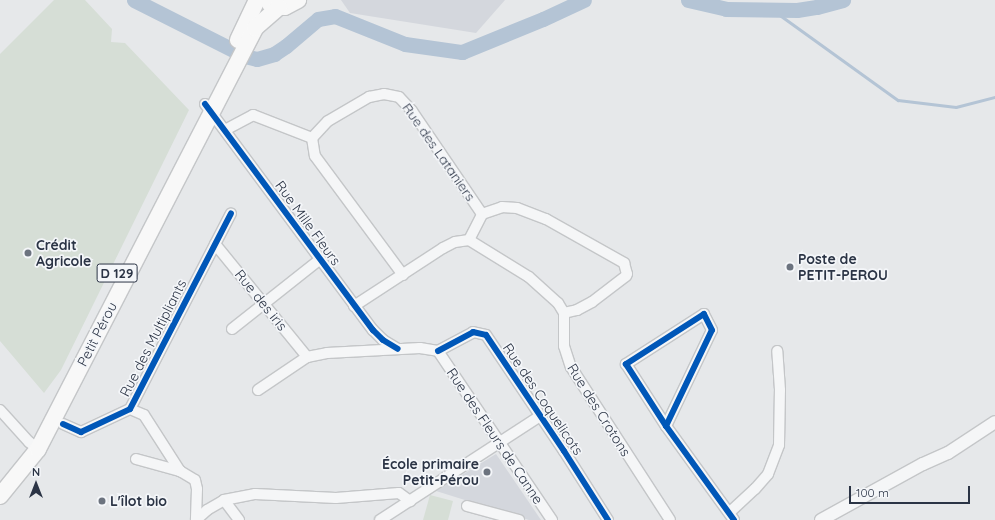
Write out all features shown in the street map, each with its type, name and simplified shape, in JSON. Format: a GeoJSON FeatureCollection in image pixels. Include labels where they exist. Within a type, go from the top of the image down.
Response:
{"type":"FeatureCollection","features":[{"type":"Feature","properties":{"kind":"highway","name":"Petit Pérou"},"geometry":{"type":"LineString","coordinates":[[0,496],[33,446],[208,109],[237,52],[257,0]]}},
{"type":"Feature","properties":{"kind":"highway"},"geometry":{"type":"LineString","coordinates":[[264,0],[279,7]]}},
{"type":"Feature","properties":{"kind":"highway","name":"D 129"},"geometry":{"type":"LineString","coordinates":[[279,7],[291,5],[298,0]]}},
{"type":"Feature","properties":{"kind":"highway","name":"Petit Pérou"},"geometry":{"type":"LineString","coordinates":[[237,52],[255,28],[279,7]]}},
{"type":"Feature","properties":{"kind":"highway","name":"Petit Pérou"},"geometry":{"type":"LineString","coordinates":[[0,480],[33,446]]}},
{"type":"Feature","properties":{"kind":"street","name":"Rue des Lataniers"},"geometry":{"type":"LineString","coordinates":[[312,138],[328,121],[369,97],[384,94],[399,96],[412,111],[482,214]]}},
{"type":"Feature","properties":{"kind":"street","name":"Rue Mille Fleurs"},"geometry":{"type":"LineString","coordinates":[[208,109],[354,306],[377,335],[398,349]]}},
{"type":"Feature","properties":{"kind":"street"},"geometry":{"type":"LineString","coordinates":[[225,130],[253,116],[312,138],[315,156],[403,275]]}},
{"type":"Feature","properties":{"kind":"street"},"geometry":{"type":"LineString","coordinates":[[354,306],[443,248],[455,242],[469,240],[529,277],[551,295],[564,313],[577,310],[592,302],[627,274],[624,264],[556,224],[522,209],[502,207],[482,214],[469,240]]}},
{"type":"Feature","properties":{"kind":"street","name":"Rue des Multipliants"},"geometry":{"type":"LineString","coordinates":[[63,424],[81,432],[130,409],[231,213]]}},
{"type":"Feature","properties":{"kind":"street","name":"Rue des iris"},"geometry":{"type":"LineString","coordinates":[[215,244],[307,357]]}},
{"type":"Feature","properties":{"kind":"street"},"geometry":{"type":"LineString","coordinates":[[232,328],[319,260]]}},
{"type":"Feature","properties":{"kind":"street","name":"Rue des Crotons"},"geometry":{"type":"LineString","coordinates":[[564,313],[564,346],[571,367],[670,520]]}},
{"type":"Feature","properties":{"kind":"street"},"geometry":{"type":"LineString","coordinates":[[666,426],[712,330],[704,314],[626,364],[666,426],[732,516],[768,474],[779,445],[780,390],[776,351]]}},
{"type":"Feature","properties":{"kind":"street","name":"Rue des Coquelicots"},"geometry":{"type":"LineString","coordinates":[[438,351],[474,332],[482,333],[486,336],[608,520]]}},
{"type":"Feature","properties":{"kind":"street"},"geometry":{"type":"LineString","coordinates":[[258,390],[307,357],[327,353],[398,349],[420,348],[438,351]]}},
{"type":"Feature","properties":{"kind":"street","name":"Rue des Fleurs de Canne"},"geometry":{"type":"LineString","coordinates":[[438,351],[552,520]]}},
{"type":"Feature","properties":{"kind":"street"},"geometry":{"type":"LineString","coordinates":[[130,409],[144,415],[180,471]]}},
{"type":"Feature","properties":{"kind":"street"},"geometry":{"type":"LineString","coordinates":[[0,410],[33,446]]}},
{"type":"Feature","properties":{"kind":"street"},"geometry":{"type":"LineString","coordinates":[[380,520],[540,416]]}},
{"type":"Feature","properties":{"kind":"street"},"geometry":{"type":"LineString","coordinates":[[821,520],[923,464],[948,453],[995,422]]}},
{"type":"Feature","properties":{"kind":"street"},"geometry":{"type":"LineString","coordinates":[[136,459],[180,471],[190,476],[197,485],[196,520]]}},
{"type":"Feature","properties":{"kind":"street"},"geometry":{"type":"LineString","coordinates":[[196,520],[207,510],[224,500],[255,494],[336,498],[399,493],[410,501]]}},
{"type":"Feature","properties":{"kind":"street"},"geometry":{"type":"LineString","coordinates":[[224,500],[239,520]]}},
{"type":"Feature","properties":{"kind":"street"},"geometry":{"type":"LineString","coordinates":[[467,506],[519,520]]}},
{"type":"Feature","properties":{"kind":"shaded area"},"geometry":{"type":"Polygon","coordinates":[[[54,0],[85,0],[112,29],[111,42],[125,43],[189,110],[61,370],[44,393],[0,341],[0,54],[54,0]]]}},
{"type":"Feature","properties":{"kind":"shaded area"},"geometry":{"type":"Polygon","coordinates":[[[341,0],[505,0],[476,33],[350,13],[341,0]]]}},
{"type":"Feature","properties":{"kind":"shaded area","name":"École primaire Petit-Pérou"},"geometry":{"type":"Polygon","coordinates":[[[496,454],[541,520],[529,520],[436,491],[496,454]]]}},
{"type":"Feature","properties":{"kind":"shaded area"},"geometry":{"type":"Polygon","coordinates":[[[430,495],[453,501],[448,520],[423,520],[430,495]]]}},
{"type":"Feature","properties":{"kind":"waterway"},"geometry":{"type":"LineString","coordinates":[[134,0],[245,56],[257,59],[274,54],[286,46],[318,19],[335,16],[405,44],[462,52],[543,19],[584,0]]}},
{"type":"Feature","properties":{"kind":"waterway"},"geometry":{"type":"LineString","coordinates":[[688,0],[726,9],[797,10],[817,7],[843,0]]}},
{"type":"Feature","properties":{"kind":"waterway"},"geometry":{"type":"LineString","coordinates":[[773,10],[898,100],[956,107],[995,97]]}},
{"type":"Feature","properties":{"kind":"cycle path"},"geometry":{"type":"LineString","coordinates":[[205,104],[373,330],[383,340],[398,349]]}},
{"type":"Feature","properties":{"kind":"cycle path"},"geometry":{"type":"LineString","coordinates":[[63,424],[81,432],[130,409],[231,213]]}},
{"type":"Feature","properties":{"kind":"cycle path"},"geometry":{"type":"LineString","coordinates":[[666,426],[712,330],[704,314],[626,364],[666,426],[734,520]]}},
{"type":"Feature","properties":{"kind":"cycle path"},"geometry":{"type":"LineString","coordinates":[[438,351],[473,332],[486,335],[564,451],[608,520]]}},
{"type":"Feature","properties":{"kind":"place","name":"Crédit Agricole"},"geometry":{"type":"Point","coordinates":[28,253]}},
{"type":"Feature","properties":{"kind":"place","name":"Poste de PETIT-PEROU"},"geometry":{"type":"Point","coordinates":[790,267]}},
{"type":"Feature","properties":{"kind":"place","name":"École primaire Petit-Pérou"},"geometry":{"type":"Point","coordinates":[487,472]}},
{"type":"Feature","properties":{"kind":"place","name":"L'îlot bio"},"geometry":{"type":"Point","coordinates":[102,501]}}]}
